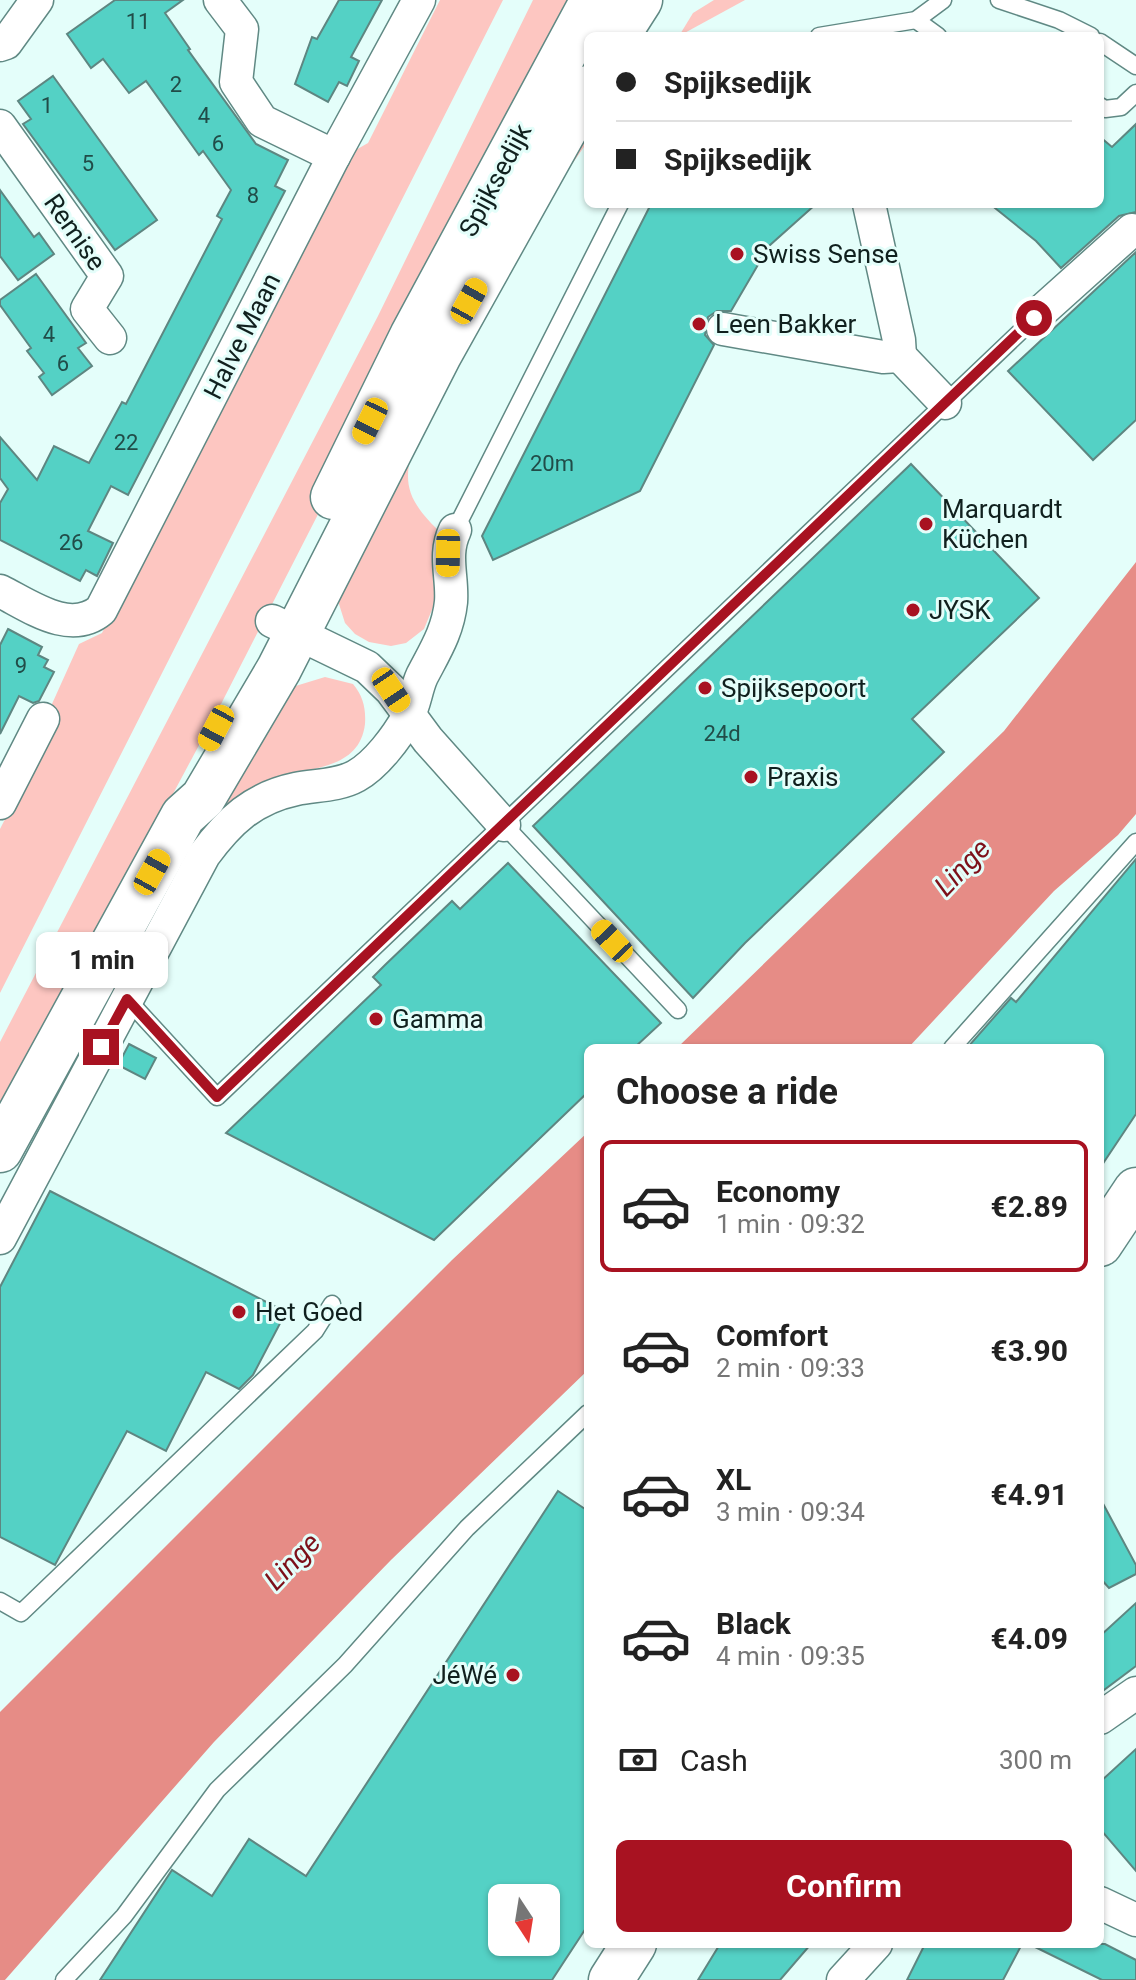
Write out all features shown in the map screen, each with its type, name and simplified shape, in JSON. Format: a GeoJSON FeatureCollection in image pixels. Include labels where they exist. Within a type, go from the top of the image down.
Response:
{"type":"FeatureCollection","features":[{"type":"Feature","properties":{"kind":"main road","name":"Spijksedijk"},"geometry":{"type":"LineString","coordinates":[[285,627],[412,336],[593,0]]}},
{"type":"Feature","properties":{"kind":"main road"},"geometry":{"type":"LineString","coordinates":[[620,32],[640,0]]}},
{"type":"Feature","properties":{"kind":"main road","name":"Spijksedijk"},"geometry":{"type":"LineString","coordinates":[[0,1150],[183,816],[186,788],[201,755],[285,627],[584,95]]}},
{"type":"Feature","properties":{"kind":"main road"},"geometry":{"type":"LineString","coordinates":[[1104,1238],[1136,1190]]}},
{"type":"Feature","properties":{"kind":"main road"},"geometry":{"type":"LineString","coordinates":[[611,1980],[631,1948]]}},
{"type":"Feature","properties":{"kind":"street"},"geometry":{"type":"LineString","coordinates":[[0,45],[6,43],[37,0]]}},
{"type":"Feature","properties":{"kind":"street"},"geometry":{"type":"LineString","coordinates":[[220,0],[242,29],[236,82],[262,121],[334,156]]}},
{"type":"Feature","properties":{"kind":"street","name":"Halve Maan"},"geometry":{"type":"LineString","coordinates":[[0,591],[60,620],[82,620],[101,610],[334,156],[419,0]]}},
{"type":"Feature","properties":{"kind":"street","name":"Remise"},"geometry":{"type":"LineString","coordinates":[[0,126],[107,276],[87,309],[110,338]]}},
{"type":"Feature","properties":{"kind":"street"},"geometry":{"type":"LineString","coordinates":[[870,208],[900,356],[945,403]]}},
{"type":"Feature","properties":{"kind":"street"},"geometry":{"type":"LineString","coordinates":[[1044,309],[1132,230]]}},
{"type":"Feature","properties":{"kind":"street"},"geometry":{"type":"LineString","coordinates":[[723,329],[883,357],[900,356]]}},
{"type":"Feature","properties":{"kind":"street"},"geometry":{"type":"LineString","coordinates":[[0,1238],[204,855],[235,816],[271,796],[357,776],[381,754],[408,716],[421,679],[447,625],[451,588],[448,553],[455,530]]}},
{"type":"Feature","properties":{"kind":"street"},"geometry":{"type":"LineString","coordinates":[[285,627],[367,667],[391,690],[408,716],[514,837]]}},
{"type":"Feature","properties":{"kind":"street"},"geometry":{"type":"LineString","coordinates":[[0,803],[43,719]]}},
{"type":"Feature","properties":{"kind":"street"},"geometry":{"type":"LineString","coordinates":[[1104,1715],[1136,1693]]}},
{"type":"Feature","properties":{"kind":"street"},"geometry":{"type":"LineString","coordinates":[[1104,1905],[1136,1920]]}},
{"type":"Feature","properties":{"kind":"street"},"geometry":{"type":"LineString","coordinates":[[843,1980],[872,1948]]}},
{"type":"Feature","properties":{"kind":"lane"},"geometry":{"type":"LineString","coordinates":[[843,32],[916,20],[943,0]]}},
{"type":"Feature","properties":{"kind":"lane"},"geometry":{"type":"LineString","coordinates":[[999,0],[1059,20],[1083,32]]}},
{"type":"Feature","properties":{"kind":"lane"},"geometry":{"type":"LineString","coordinates":[[916,20],[932,32]]}},
{"type":"Feature","properties":{"kind":"lane"},"geometry":{"type":"LineString","coordinates":[[1104,45],[1136,66]]}},
{"type":"Feature","properties":{"kind":"lane"},"geometry":{"type":"LineString","coordinates":[[1104,108],[1121,107],[1136,93]]}},
{"type":"Feature","properties":{"kind":"lane"},"geometry":{"type":"LineString","coordinates":[[455,530],[618,208]]}},
{"type":"Feature","properties":{"kind":"lane"},"geometry":{"type":"LineString","coordinates":[[127,999],[217,1097],[514,837],[945,403],[1044,309]]}},
{"type":"Feature","properties":{"kind":"lane"},"geometry":{"type":"LineString","coordinates":[[514,837],[678,1010]]}},
{"type":"Feature","properties":{"kind":"lane"},"geometry":{"type":"LineString","coordinates":[[956,1044],[1136,842]]}},
{"type":"Feature","properties":{"kind":"lane"},"geometry":{"type":"LineString","coordinates":[[0,1601],[21,1613],[315,1331],[332,1304]]}},
{"type":"Feature","properties":{"kind":"lane"},"geometry":{"type":"LineString","coordinates":[[64,1980],[124,1916],[217,1790],[345,1665],[467,1528],[584,1417]]}},
{"type":"Feature","properties":{"kind":"shaded area"},"geometry":{"type":"Polygon","coordinates":[[[440,0],[503,0],[0,993],[0,829],[52,727],[47,715],[79,644],[102,633],[340,159],[368,143],[440,0]]]}},
{"type":"Feature","properties":{"kind":"shaded area"},"geometry":{"type":"Polygon","coordinates":[[[533,0],[581,0],[220,706],[0,1117],[0,1042],[378,316],[533,0]]]}},
{"type":"Feature","properties":{"kind":"shaded area"},"geometry":{"type":"Polygon","coordinates":[[[714,0],[745,0],[681,32],[693,13],[714,0]]]}},
{"type":"Feature","properties":{"kind":"shaded area"},"geometry":{"type":"Polygon","coordinates":[[[575,136],[584,143],[584,147],[541,209],[420,426],[408,470],[408,482],[416,504],[437,529],[432,555],[436,600],[424,629],[406,643],[391,646],[369,642],[355,634],[345,623],[338,601],[349,556],[412,422],[575,136]]]}},
{"type":"Feature","properties":{"kind":"shaded area"},"geometry":{"type":"Polygon","coordinates":[[[325,677],[353,684],[361,698],[365,724],[361,740],[352,751],[328,765],[254,787],[213,818],[202,814],[289,688],[325,677]]]}},
{"type":"Feature","properties":{"kind":"water","name":"Linge"},"geometry":{"type":"Polygon","coordinates":[[[1136,562],[1136,814],[1118,835],[1054,891],[912,1044],[681,1044],[1004,731],[1136,562]]]}},
{"type":"Feature","properties":{"kind":"water","name":"Linge"},"geometry":{"type":"Polygon","coordinates":[[[584,1136],[584,1374],[391,1560],[214,1742],[5,1980],[0,1980],[0,1712],[452,1260],[584,1136]]]}},
{"type":"Feature","properties":{"kind":"building"},"geometry":{"type":"Polygon","coordinates":[[[115,0],[183,0],[165,13],[188,50],[256,144],[288,160],[275,186],[285,191],[128,495],[111,486],[88,531],[113,543],[97,576],[86,570],[80,581],[0,540],[0,503],[8,489],[0,478],[0,437],[37,480],[54,446],[89,463],[122,402],[126,404],[222,219],[217,216],[231,190],[203,151],[199,155],[146,81],[129,93],[103,59],[91,68],[67,34],[115,0]]]}},
{"type":"Feature","properties":{"kind":"building"},"geometry":{"type":"Polygon","coordinates":[[[339,0],[382,0],[351,57],[359,61],[347,86],[339,82],[328,102],[295,84],[312,37],[317,39],[339,0]]]}},
{"type":"Feature","properties":{"kind":"building"},"geometry":{"type":"Polygon","coordinates":[[[53,76],[157,220],[115,250],[23,124],[31,119],[18,101],[53,76]]]}},
{"type":"Feature","properties":{"kind":"building"},"geometry":{"type":"Polygon","coordinates":[[[1136,124],[1136,212],[1119,216],[1061,268],[1036,241],[995,208],[1104,208],[1104,140],[1112,147],[1136,124]]]}},
{"type":"Feature","properties":{"kind":"building"},"geometry":{"type":"Polygon","coordinates":[[[0,190],[34,237],[39,233],[54,254],[18,280],[0,256],[0,190]]]}},
{"type":"Feature","properties":{"kind":"building"},"geometry":{"type":"Polygon","coordinates":[[[649,208],[812,208],[769,246],[731,311],[717,311],[708,317],[705,335],[714,345],[640,491],[493,560],[482,536],[649,208]]]}},
{"type":"Feature","properties":{"kind":"building"},"geometry":{"type":"Polygon","coordinates":[[[1136,252],[1136,420],[1093,460],[1008,371],[1136,252]]]}},
{"type":"Feature","properties":{"kind":"building"},"geometry":{"type":"Polygon","coordinates":[[[36,274],[86,343],[78,348],[92,366],[52,395],[39,377],[44,373],[27,351],[31,348],[0,305],[0,300],[36,274]]]}},
{"type":"Feature","properties":{"kind":"building","name":"Praxis"},"geometry":{"type":"Polygon","coordinates":[[[911,464],[1039,598],[912,719],[944,752],[745,943],[693,998],[533,826],[911,464]]]}},
{"type":"Feature","properties":{"kind":"building"},"geometry":{"type":"Polygon","coordinates":[[[8,629],[42,647],[38,655],[48,660],[44,667],[54,672],[39,701],[33,703],[19,696],[0,734],[0,645],[8,629]]]}},
{"type":"Feature","properties":{"kind":"building"},"geometry":{"type":"Polygon","coordinates":[[[1136,859],[1136,1114],[1104,1162],[1104,1044],[971,1044],[1011,998],[1016,1002],[1136,859]]]}},
{"type":"Feature","properties":{"kind":"building"},"geometry":{"type":"Polygon","coordinates":[[[508,863],[661,1023],[638,1044],[584,1044],[584,1096],[434,1240],[226,1133],[381,985],[373,977],[385,965],[452,901],[460,909],[508,863]]]}},
{"type":"Feature","properties":{"kind":"building"},"geometry":{"type":"Polygon","coordinates":[[[129,1044],[156,1058],[145,1079],[118,1065],[129,1044]]]}},
{"type":"Feature","properties":{"kind":"building"},"geometry":{"type":"Polygon","coordinates":[[[50,1191],[286,1312],[253,1375],[239,1389],[206,1372],[166,1451],[127,1431],[55,1565],[0,1537],[0,1287],[50,1191]]]}},
{"type":"Feature","properties":{"kind":"building","name":"JéWé"},"geometry":{"type":"Polygon","coordinates":[[[558,1491],[584,1508],[584,1931],[552,1980],[100,1980],[172,1870],[212,1896],[249,1839],[306,1876],[558,1491]]]}},
{"type":"Feature","properties":{"kind":"building"},"geometry":{"type":"Polygon","coordinates":[[[1104,1505],[1136,1565],[1136,1574],[1109,1588],[1104,1582],[1104,1505]]]}},
{"type":"Feature","properties":{"kind":"building"},"geometry":{"type":"Polygon","coordinates":[[[1136,1603],[1136,1666],[1104,1690],[1104,1632],[1136,1603]]]}},
{"type":"Feature","properties":{"kind":"building"},"geometry":{"type":"Polygon","coordinates":[[[1136,1749],[1136,1871],[1104,1834],[1104,1778],[1136,1749]]]}},
{"type":"Feature","properties":{"kind":"building"},"geometry":{"type":"Polygon","coordinates":[[[1105,1944],[1136,1960],[1136,1980],[1102,1980],[1037,1948],[1104,1948],[1105,1944]]]}},
{"type":"Feature","properties":{"kind":"building"},"geometry":{"type":"Polygon","coordinates":[[[718,1948],[808,1948],[780,1980],[698,1980],[718,1948]]]}},
{"type":"Feature","properties":{"kind":"building"},"geometry":{"type":"Polygon","coordinates":[[[923,1948],[1020,1948],[1003,1980],[907,1980],[923,1948]]]}},
{"type":"Feature","properties":{"kind":"place","name":"Swiss Sense"},"geometry":{"type":"Point","coordinates":[737,254]}},
{"type":"Feature","properties":{"kind":"place","name":"Leen Bakker"},"geometry":{"type":"Point","coordinates":[699,324]}},
{"type":"Feature","properties":{"kind":"place","name":"Marquardt Küchen"},"geometry":{"type":"Point","coordinates":[926,524]}},
{"type":"Feature","properties":{"kind":"place","name":"JYSK"},"geometry":{"type":"Point","coordinates":[913,610]}},
{"type":"Feature","properties":{"kind":"place","name":"Spijksepoort"},"geometry":{"type":"Point","coordinates":[705,688]}},
{"type":"Feature","properties":{"kind":"place","name":"Praxis"},"geometry":{"type":"Point","coordinates":[751,777]}},
{"type":"Feature","properties":{"kind":"place","name":"Gamma"},"geometry":{"type":"Point","coordinates":[376,1019]}},
{"type":"Feature","properties":{"kind":"place","name":"Het Goed"},"geometry":{"type":"Point","coordinates":[239,1312]}},
{"type":"Feature","properties":{"kind":"place","name":"JéWé"},"geometry":{"type":"Point","coordinates":[513,1675]}},
{"type":"Feature","properties":{"kind":"route"},"geometry":{"type":"LineString","coordinates":[[101,1047],[127,999],[217,1097],[1034,318]]}}]}
